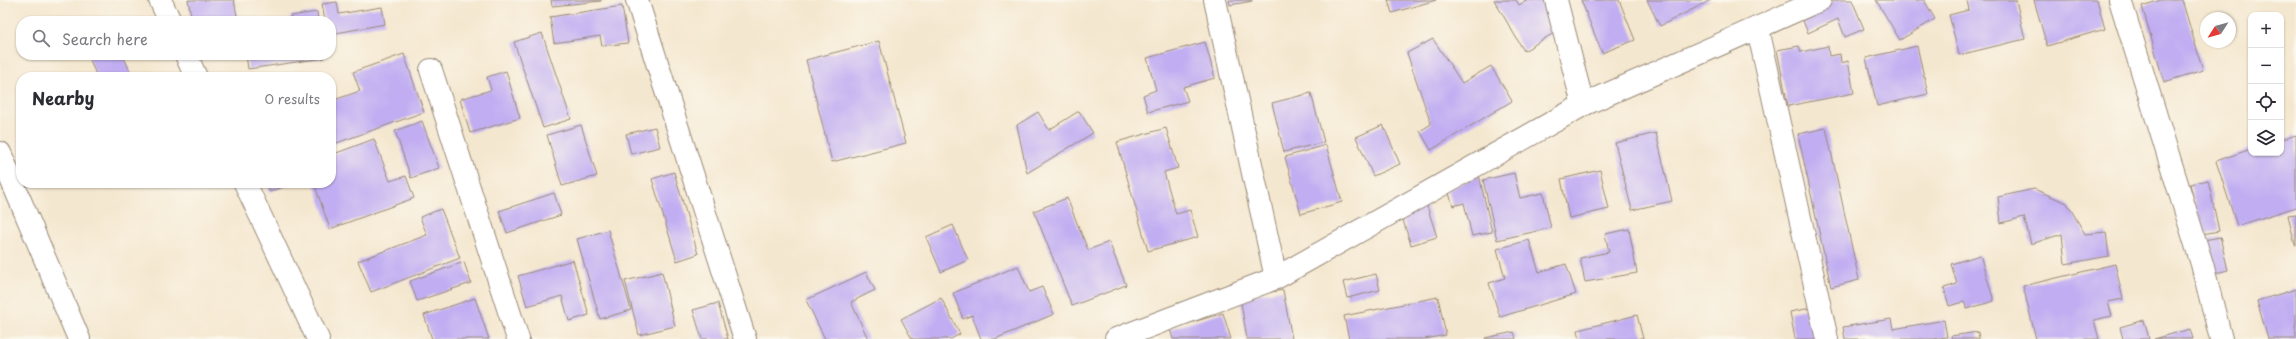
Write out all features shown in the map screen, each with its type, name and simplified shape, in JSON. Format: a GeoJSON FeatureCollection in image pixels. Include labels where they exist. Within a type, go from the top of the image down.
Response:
{"type":"FeatureCollection","features":[{"type":"Feature","properties":{"kind":"street"},"geometry":{"type":"LineString","coordinates":[[160,0],[168,16]]}},
{"type":"Feature","properties":{"kind":"street"},"geometry":{"type":"LineString","coordinates":[[637,0],[745,339]]}},
{"type":"Feature","properties":{"kind":"street"},"geometry":{"type":"LineString","coordinates":[[1215,0],[1276,278]]}},
{"type":"Feature","properties":{"kind":"street"},"geometry":{"type":"LineString","coordinates":[[1556,0],[1583,105]]}},
{"type":"Feature","properties":{"kind":"street"},"geometry":{"type":"LineString","coordinates":[[1116,339],[1276,278],[1583,105],[1758,29],[1820,0]]}},
{"type":"Feature","properties":{"kind":"street"},"geometry":{"type":"LineString","coordinates":[[2120,0],[2202,264],[2222,339]]}},
{"type":"Feature","properties":{"kind":"street"},"geometry":{"type":"LineString","coordinates":[[1758,29],[1827,339]]}},
{"type":"Feature","properties":{"kind":"street"},"geometry":{"type":"LineString","coordinates":[[188,60],[194,72]]}},
{"type":"Feature","properties":{"kind":"street"},"geometry":{"type":"LineString","coordinates":[[431,70],[518,339]]}},
{"type":"Feature","properties":{"kind":"street"},"geometry":{"type":"LineString","coordinates":[[0,153],[79,339]]}},
{"type":"Feature","properties":{"kind":"street"},"geometry":{"type":"LineString","coordinates":[[247,188],[318,339]]}},
{"type":"Feature","properties":{"kind":"building"},"geometry":{"type":"Polygon","coordinates":[[[188,0],[234,0],[237,16],[191,16],[188,0]]]}},
{"type":"Feature","properties":{"kind":"building"},"geometry":{"type":"Polygon","coordinates":[[[551,0],[601,0],[601,1],[552,6],[551,0]]]}},
{"type":"Feature","properties":{"kind":"building"},"geometry":{"type":"Polygon","coordinates":[[[1229,0],[1252,0],[1252,1],[1230,5],[1229,0]]]}},
{"type":"Feature","properties":{"kind":"building"},"geometry":{"type":"Polygon","coordinates":[[[1388,0],[1436,0],[1392,13],[1388,0]]]}},
{"type":"Feature","properties":{"kind":"building"},"geometry":{"type":"Polygon","coordinates":[[[1494,0],[1516,0],[1519,5],[1528,0],[1546,0],[1557,31],[1524,51],[1494,0]]]}},
{"type":"Feature","properties":{"kind":"building"},"geometry":{"type":"Polygon","coordinates":[[[1581,0],[1619,0],[1635,40],[1602,53],[1581,0]]]}},
{"type":"Feature","properties":{"kind":"building"},"geometry":{"type":"Polygon","coordinates":[[[1647,0],[1711,0],[1660,26],[1647,0]]]}},
{"type":"Feature","properties":{"kind":"building"},"geometry":{"type":"Polygon","coordinates":[[[1837,0],[1852,0],[1864,29],[1845,37],[1838,19],[1808,33],[1801,16],[1837,0]]]}},
{"type":"Feature","properties":{"kind":"building"},"geometry":{"type":"Polygon","coordinates":[[[1876,0],[1924,0],[1935,19],[1900,40],[1876,0]]]}},
{"type":"Feature","properties":{"kind":"building"},"geometry":{"type":"Polygon","coordinates":[[[1967,0],[2016,0],[2025,39],[1959,55],[1949,15],[1969,10],[1967,0]]]}},
{"type":"Feature","properties":{"kind":"building"},"geometry":{"type":"Polygon","coordinates":[[[2034,0],[2097,0],[2105,29],[2047,46],[2034,0]]]}},
{"type":"Feature","properties":{"kind":"building"},"geometry":{"type":"Polygon","coordinates":[[[2161,0],[2182,0],[2203,70],[2164,82],[2142,6],[2161,0]]]}},
{"type":"Feature","properties":{"kind":"building"},"geometry":{"type":"Polygon","coordinates":[[[337,2],[339,14],[382,7],[385,24],[336,33],[336,16],[324,16],[322,4],[337,2]]]}},
{"type":"Feature","properties":{"kind":"building"},"geometry":{"type":"Polygon","coordinates":[[[622,6],[628,43],[602,46],[600,36],[554,43],[550,17],[622,6]]]}},
{"type":"Feature","properties":{"kind":"building"},"geometry":{"type":"Polygon","coordinates":[[[317,12],[317,16],[290,16],[317,12]]]}},
{"type":"Feature","properties":{"kind":"building"},"geometry":{"type":"Polygon","coordinates":[[[542,33],[571,119],[543,128],[514,42],[542,33]]]}},
{"type":"Feature","properties":{"kind":"building"},"geometry":{"type":"Polygon","coordinates":[[[1433,39],[1462,83],[1491,66],[1512,101],[1431,150],[1420,131],[1431,124],[1407,53],[1433,39]]]}},
{"type":"Feature","properties":{"kind":"building"},"geometry":{"type":"Polygon","coordinates":[[[879,41],[906,143],[832,162],[806,60],[879,41]]]}},
{"type":"Feature","properties":{"kind":"building"},"geometry":{"type":"Polygon","coordinates":[[[1205,42],[1215,78],[1183,87],[1188,101],[1148,112],[1143,95],[1156,90],[1147,58],[1205,42]]]}},
{"type":"Feature","properties":{"kind":"building"},"geometry":{"type":"Polygon","coordinates":[[[1799,46],[1801,52],[1828,46],[1829,56],[1840,54],[1841,63],[1848,61],[1854,93],[1788,106],[1777,50],[1799,46]]]}},
{"type":"Feature","properties":{"kind":"building"},"geometry":{"type":"Polygon","coordinates":[[[1917,46],[1928,94],[1877,106],[1866,58],[1917,46]]]}},
{"type":"Feature","properties":{"kind":"building"},"geometry":{"type":"Polygon","coordinates":[[[404,54],[424,112],[336,143],[336,99],[360,91],[353,72],[404,54]]]}},
{"type":"Feature","properties":{"kind":"building"},"geometry":{"type":"Polygon","coordinates":[[[90,60],[125,60],[130,72],[95,72],[90,60]]]}},
{"type":"Feature","properties":{"kind":"building"},"geometry":{"type":"Polygon","coordinates":[[[247,60],[310,60],[248,69],[247,60]]]}},
{"type":"Feature","properties":{"kind":"building"},"geometry":{"type":"Polygon","coordinates":[[[506,71],[520,118],[470,133],[460,99],[491,90],[487,77],[506,71]]]}},
{"type":"Feature","properties":{"kind":"building"},"geometry":{"type":"Polygon","coordinates":[[[1311,93],[1324,142],[1284,152],[1272,103],[1311,93]]]}},
{"type":"Feature","properties":{"kind":"building"},"geometry":{"type":"Polygon","coordinates":[[[1079,111],[1093,133],[1027,173],[1017,125],[1038,112],[1049,130],[1079,111]]]}},
{"type":"Feature","properties":{"kind":"building"},"geometry":{"type":"Polygon","coordinates":[[[422,121],[439,168],[411,178],[395,131],[422,121]]]}},
{"type":"Feature","properties":{"kind":"building"},"geometry":{"type":"Polygon","coordinates":[[[581,125],[597,176],[562,186],[547,135],[581,125]]]}},
{"type":"Feature","properties":{"kind":"building"},"geometry":{"type":"Polygon","coordinates":[[[1383,125],[1400,164],[1373,176],[1356,137],[1383,125]]]}},
{"type":"Feature","properties":{"kind":"building"},"geometry":{"type":"Polygon","coordinates":[[[655,127],[660,147],[631,154],[626,134],[655,127]]]}},
{"type":"Feature","properties":{"kind":"building"},"geometry":{"type":"Polygon","coordinates":[[[1166,128],[1178,168],[1164,172],[1176,214],[1190,210],[1198,237],[1148,251],[1117,142],[1166,128]]]}},
{"type":"Feature","properties":{"kind":"building"},"geometry":{"type":"Polygon","coordinates":[[[1826,128],[1859,280],[1831,287],[1798,134],[1826,128]]]}},
{"type":"Feature","properties":{"kind":"building"},"geometry":{"type":"Polygon","coordinates":[[[1656,133],[1672,201],[1632,210],[1615,143],[1656,133]]]}},
{"type":"Feature","properties":{"kind":"building"},"geometry":{"type":"Polygon","coordinates":[[[2296,135],[2296,207],[2237,226],[2216,161],[2248,150],[2248,156],[2284,156],[2284,139],[2296,135]]]}},
{"type":"Feature","properties":{"kind":"building"},"geometry":{"type":"Polygon","coordinates":[[[374,139],[390,181],[406,176],[414,198],[330,229],[316,188],[336,188],[336,153],[374,139]]]}},
{"type":"Feature","properties":{"kind":"building"},"geometry":{"type":"Polygon","coordinates":[[[1326,145],[1342,202],[1301,214],[1285,157],[1326,145]]]}},
{"type":"Feature","properties":{"kind":"building"},"geometry":{"type":"Polygon","coordinates":[[[1600,170],[1609,209],[1569,218],[1561,179],[1600,170]]]}},
{"type":"Feature","properties":{"kind":"building"},"geometry":{"type":"Polygon","coordinates":[[[674,172],[698,254],[677,261],[652,179],[674,172]]]}},
{"type":"Feature","properties":{"kind":"building"},"geometry":{"type":"Polygon","coordinates":[[[1514,173],[1520,198],[1543,193],[1551,228],[1497,240],[1483,180],[1514,173]]]}},
{"type":"Feature","properties":{"kind":"building"},"geometry":{"type":"Polygon","coordinates":[[[1479,175],[1492,232],[1472,236],[1464,203],[1453,206],[1448,190],[1479,175]]]}},
{"type":"Feature","properties":{"kind":"building"},"geometry":{"type":"Polygon","coordinates":[[[2208,180],[2219,231],[2202,234],[2190,184],[2208,180]]]}},
{"type":"Feature","properties":{"kind":"building"},"geometry":{"type":"Polygon","coordinates":[[[268,188],[280,188],[270,192],[268,188]]]}},
{"type":"Feature","properties":{"kind":"building"},"geometry":{"type":"Polygon","coordinates":[[[2034,189],[2067,203],[2085,234],[2106,232],[2109,256],[2065,264],[2062,234],[2031,244],[2024,217],[2001,223],[1998,197],[2034,189]]]}},
{"type":"Feature","properties":{"kind":"building"},"geometry":{"type":"Polygon","coordinates":[[[554,193],[561,215],[507,233],[499,211],[554,193]]]}},
{"type":"Feature","properties":{"kind":"building"},"geometry":{"type":"Polygon","coordinates":[[[1067,198],[1088,250],[1109,242],[1126,285],[1072,306],[1034,211],[1067,198]]]}},
{"type":"Feature","properties":{"kind":"building"},"geometry":{"type":"Polygon","coordinates":[[[1426,203],[1437,237],[1411,245],[1400,211],[1426,203]]]}},
{"type":"Feature","properties":{"kind":"building"},"geometry":{"type":"Polygon","coordinates":[[[441,209],[460,258],[371,292],[358,261],[427,235],[420,217],[441,209]]]}},
{"type":"Feature","properties":{"kind":"building"},"geometry":{"type":"Polygon","coordinates":[[[2296,214],[2296,245],[2295,245],[2288,215],[2296,214]]]}},
{"type":"Feature","properties":{"kind":"building"},"geometry":{"type":"Polygon","coordinates":[[[953,225],[968,260],[941,272],[926,237],[953,225]]]}},
{"type":"Feature","properties":{"kind":"building"},"geometry":{"type":"Polygon","coordinates":[[[1629,229],[1637,273],[1585,282],[1580,258],[1609,252],[1605,234],[1629,229]]]}},
{"type":"Feature","properties":{"kind":"building"},"geometry":{"type":"Polygon","coordinates":[[[608,230],[631,310],[600,319],[577,239],[608,230]]]}},
{"type":"Feature","properties":{"kind":"building"},"geometry":{"type":"Polygon","coordinates":[[[2220,237],[2228,270],[2212,274],[2204,240],[2220,237]]]}},
{"type":"Feature","properties":{"kind":"building"},"geometry":{"type":"Polygon","coordinates":[[[1529,240],[1539,272],[1566,264],[1576,294],[1500,317],[1489,283],[1505,278],[1497,249],[1529,240]]]}},
{"type":"Feature","properties":{"kind":"building"},"geometry":{"type":"Polygon","coordinates":[[[1980,255],[1994,301],[1967,309],[1964,302],[1949,306],[1944,288],[1957,284],[1951,264],[1980,255]]]}},
{"type":"Feature","properties":{"kind":"building"},"geometry":{"type":"Polygon","coordinates":[[[573,260],[589,315],[569,321],[562,296],[527,306],[518,276],[573,260]]]}},
{"type":"Feature","properties":{"kind":"building"},"geometry":{"type":"Polygon","coordinates":[[[464,262],[471,283],[417,301],[410,281],[464,262]]]}},
{"type":"Feature","properties":{"kind":"building"},"geometry":{"type":"Polygon","coordinates":[[[2115,264],[2123,299],[2108,302],[2112,316],[2094,320],[2099,339],[2036,339],[2023,286],[2115,264]]]}},
{"type":"Feature","properties":{"kind":"building"},"geometry":{"type":"Polygon","coordinates":[[[1018,266],[1029,292],[1042,287],[1054,314],[995,339],[981,339],[972,315],[963,319],[953,293],[1018,266]]]}},
{"type":"Feature","properties":{"kind":"building"},"geometry":{"type":"Polygon","coordinates":[[[662,272],[675,326],[639,335],[625,281],[662,272]]]}},
{"type":"Feature","properties":{"kind":"building"},"geometry":{"type":"Polygon","coordinates":[[[866,272],[875,290],[851,302],[868,339],[825,339],[806,300],[866,272]]]}},
{"type":"Feature","properties":{"kind":"building"},"geometry":{"type":"Polygon","coordinates":[[[1376,274],[1380,290],[1347,298],[1343,282],[1376,274]]]}},
{"type":"Feature","properties":{"kind":"building"},"geometry":{"type":"Polygon","coordinates":[[[2296,289],[2296,339],[2268,339],[2257,301],[2296,289]]]}},
{"type":"Feature","properties":{"kind":"building"},"geometry":{"type":"Polygon","coordinates":[[[1283,290],[1292,339],[1247,339],[1240,297],[1283,290]]]}},
{"type":"Feature","properties":{"kind":"building"},"geometry":{"type":"Polygon","coordinates":[[[1438,297],[1446,335],[1425,339],[1349,339],[1344,316],[1438,297]]]}},
{"type":"Feature","properties":{"kind":"building"},"geometry":{"type":"Polygon","coordinates":[[[475,298],[489,339],[432,339],[424,315],[475,298]]]}},
{"type":"Feature","properties":{"kind":"building"},"geometry":{"type":"Polygon","coordinates":[[[941,298],[960,334],[951,339],[912,339],[901,319],[941,298]]]}},
{"type":"Feature","properties":{"kind":"building"},"geometry":{"type":"Polygon","coordinates":[[[718,303],[728,339],[702,339],[693,310],[718,303]]]}},
{"type":"Feature","properties":{"kind":"building"},"geometry":{"type":"Polygon","coordinates":[[[1811,308],[1818,339],[1795,339],[1790,312],[1811,308]]]}},
{"type":"Feature","properties":{"kind":"building"},"geometry":{"type":"Polygon","coordinates":[[[1223,313],[1231,339],[1173,339],[1170,329],[1223,313]]]}},
{"type":"Feature","properties":{"kind":"building"},"geometry":{"type":"Polygon","coordinates":[[[1637,315],[1643,339],[1580,339],[1578,330],[1637,315]]]}},
{"type":"Feature","properties":{"kind":"building"},"geometry":{"type":"Polygon","coordinates":[[[1891,319],[1893,329],[1944,320],[1947,337],[1933,339],[1845,339],[1843,327],[1891,319]]]}},
{"type":"Feature","properties":{"kind":"building"},"geometry":{"type":"Polygon","coordinates":[[[2144,320],[2149,339],[2123,339],[2120,327],[2144,320]]]}},
{"type":"Feature","properties":{"kind":"building"},"geometry":{"type":"Polygon","coordinates":[[[2190,329],[2193,339],[2154,339],[2190,329]]]}},
{"type":"Feature","properties":{"kind":"building"},"geometry":{"type":"Polygon","coordinates":[[[1514,332],[1516,339],[1485,339],[1485,338],[1514,332]]]}},
{"type":"Feature","properties":{"kind":"building"},"geometry":{"type":"Polygon","coordinates":[[[1978,332],[1979,339],[1952,339],[1951,336],[1978,332]]]}}]}
